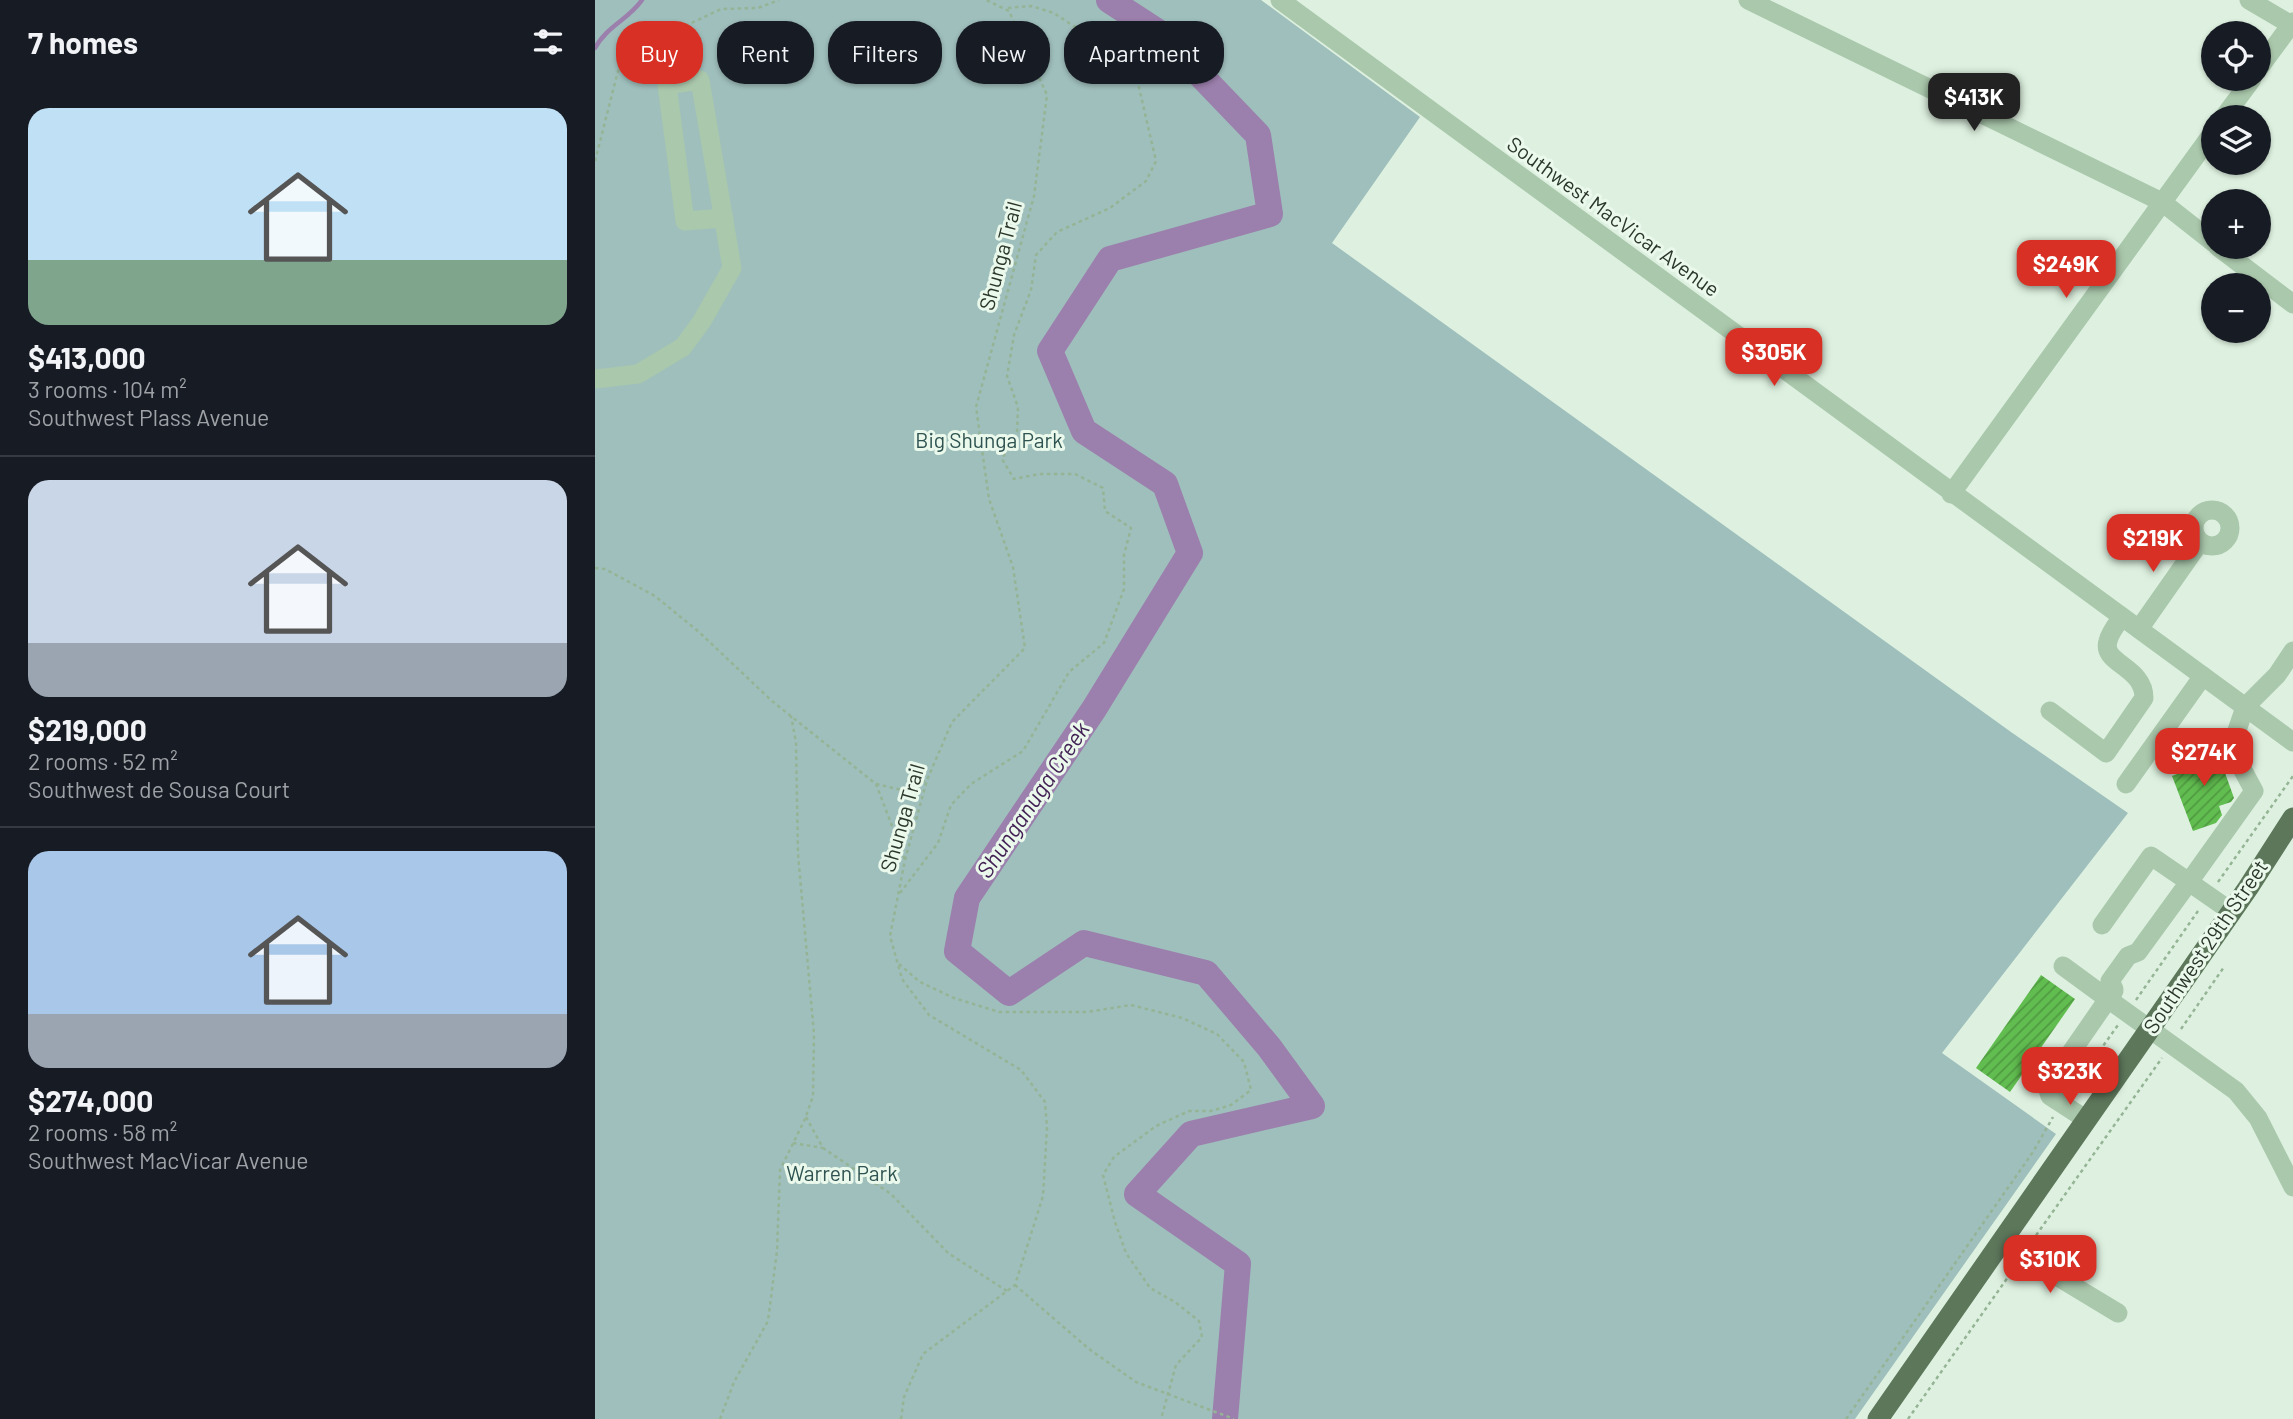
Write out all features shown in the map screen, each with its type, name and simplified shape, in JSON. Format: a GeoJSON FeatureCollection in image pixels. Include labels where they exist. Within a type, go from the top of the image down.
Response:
{"type":"FeatureCollection","features":[{"type":"Feature","properties":{"kind":"main road","name":"Southwest 29th Street"},"geometry":{"type":"LineString","coordinates":[[1878,1419],[2232,912],[2293,818]]}},
{"type":"Feature","properties":{"kind":"street","name":"Southwest MacVicar Avenue"},"geometry":{"type":"LineString","coordinates":[[1280,0],[2293,742]]}},
{"type":"Feature","properties":{"kind":"street"},"geometry":{"type":"LineString","coordinates":[[1748,0],[2162,202],[2201,233]]}},
{"type":"Feature","properties":{"kind":"street"},"geometry":{"type":"LineString","coordinates":[[2249,0],[2292,24],[2271,52]]}},
{"type":"Feature","properties":{"kind":"street"},"geometry":{"type":"LineString","coordinates":[[675,84],[667,85],[685,221],[724,218]]}},
{"type":"Feature","properties":{"kind":"street"},"geometry":{"type":"LineString","coordinates":[[595,379],[638,374],[683,347],[702,321],[732,268],[702,84]]}},
{"type":"Feature","properties":{"kind":"street"},"geometry":{"type":"LineString","coordinates":[[1951,494],[2201,149]]}},
{"type":"Feature","properties":{"kind":"street"},"geometry":{"type":"LineString","coordinates":[[2234,259],[2293,304]]}},
{"type":"Feature","properties":{"kind":"street"},"geometry":{"type":"LineString","coordinates":[[2139,629],[2200,542]]}},
{"type":"Feature","properties":{"kind":"street"},"geometry":{"type":"LineString","coordinates":[[2050,711],[2106,752],[2144,698],[2144,688],[2138,676],[2111,657],[2107,646],[2108,639],[2122,617]]}},
{"type":"Feature","properties":{"kind":"street"},"geometry":{"type":"LineString","coordinates":[[2087,1120],[2050,1096],[2047,1087],[2111,994],[2122,988],[2139,963],[2138,952],[2254,791],[2231,748],[2245,707],[2277,675],[2293,651]]}},
{"type":"Feature","properties":{"kind":"street"},"geometry":{"type":"LineString","coordinates":[[2126,784],[2203,676]]}},
{"type":"Feature","properties":{"kind":"street"},"geometry":{"type":"LineString","coordinates":[[2102,925],[2151,856],[2232,912]]}},
{"type":"Feature","properties":{"kind":"street"},"geometry":{"type":"LineString","coordinates":[[2063,966],[2111,994],[2170,1046],[2236,1091],[2258,1118],[2293,1187]]}},
{"type":"Feature","properties":{"kind":"street"},"geometry":{"type":"LineString","coordinates":[[2002,1242],[2118,1314]]}},
{"type":"Feature","properties":{"kind":"path"},"geometry":{"type":"LineString","coordinates":[[695,21],[721,9],[758,8],[779,0]]}},
{"type":"Feature","properties":{"kind":"path"},"geometry":{"type":"LineString","coordinates":[[898,895],[938,843],[951,805],[971,784],[1023,751],[1069,672],[1104,643],[1124,589],[1124,555],[1131,528],[1105,511],[1103,488],[1075,474],[1039,474],[1014,479],[1002,460],[1017,432],[1018,407],[1007,376],[1014,335],[1031,290],[1036,255],[1057,232],[1110,208],[1146,181],[1156,161],[1139,83],[1114,53],[1054,13],[1031,6],[1005,9],[986,0]]}},
{"type":"Feature","properties":{"kind":"path","name":"Shunga Trail"},"geometry":{"type":"LineString","coordinates":[[1005,9],[1009,11],[1047,95],[1034,196],[976,407],[989,499],[1013,567],[1025,648],[952,722],[927,780],[905,860],[890,936],[902,979],[929,1015],[1021,1070],[1045,1102],[1047,1128],[1043,1196],[1015,1285]]}},
{"type":"Feature","properties":{"kind":"path"},"geometry":{"type":"LineString","coordinates":[[595,161],[616,79]]}},
{"type":"Feature","properties":{"kind":"path"},"geometry":{"type":"LineString","coordinates":[[595,568],[605,569],[655,596],[699,632],[791,716],[876,784],[906,791],[927,780]]}},
{"type":"Feature","properties":{"kind":"path"},"geometry":{"type":"LineString","coordinates":[[720,1419],[734,1381],[768,1321],[777,1251],[780,1170],[813,1097],[814,1034],[798,854],[796,742],[791,716]]}},
{"type":"Feature","properties":{"kind":"path"},"geometry":{"type":"LineString","coordinates":[[876,784],[905,860]]}},
{"type":"Feature","properties":{"kind":"path"},"geometry":{"type":"LineString","coordinates":[[897,963],[905,972],[931,987],[954,998],[999,1012],[1087,1012],[1131,1005],[1182,1018],[1217,1034],[1244,1062],[1251,1090],[1231,1105],[1211,1111],[1189,1111],[1156,1126],[1114,1157],[1103,1175],[1126,1253],[1150,1288],[1175,1302],[1199,1321],[1202,1336],[1176,1365],[1161,1419]]}},
{"type":"Feature","properties":{"kind":"path"},"geometry":{"type":"LineString","coordinates":[[1908,1419],[2224,967]]}},
{"type":"Feature","properties":{"kind":"path"},"geometry":{"type":"LineString","coordinates":[[806,1116],[823,1148]]}},
{"type":"Feature","properties":{"kind":"path"},"geometry":{"type":"LineString","coordinates":[[792,1144],[823,1148],[891,1194],[948,1253],[1007,1291]]}},
{"type":"Feature","properties":{"kind":"path"},"geometry":{"type":"LineString","coordinates":[[901,1419],[904,1397],[923,1354],[1015,1285],[1089,1349],[1136,1382],[1234,1419]]}},
{"type":"Feature","properties":{"kind":"green space","name":"Big Shunga Park"},"geometry":{"type":"Polygon","coordinates":[[[595,0],[1261,0],[1420,117],[1332,243],[2011,732],[2128,813],[1942,1053],[2056,1134],[1855,1419],[595,1419],[595,0]]]}},
{"type":"Feature","properties":{"kind":"building"},"geometry":{"type":"Polygon","coordinates":[[[2214,742],[2234,798],[2231,802],[2219,806],[2222,815],[2216,823],[2193,831],[2172,776],[2197,766],[2191,750],[2214,742]]]}},
{"type":"Feature","properties":{"kind":"building"},"geometry":{"type":"Polygon","coordinates":[[[2041,975],[2075,999],[2010,1092],[1976,1068],[2041,975]]]}},
{"type":"Feature","properties":{"kind":"waterway"},"geometry":{"type":"LineString","coordinates":[[595,48],[605,34],[642,0]]}},
{"type":"Feature","properties":{"kind":"waterway","name":"Shunganuga Creek"},"geometry":{"type":"LineString","coordinates":[[1109,0],[1161,34],[1258,135],[1270,214],[1110,259],[1050,351],[1084,431],[1165,484],[1190,553],[1094,709],[967,898],[957,951],[1009,993],[1084,943],[1206,973],[1269,1047],[1312,1106],[1191,1134],[1137,1194],[1238,1264],[1225,1419]]}},
{"type":"Feature","properties":{"kind":"park label","name":"Warren Park"},"geometry":{"type":"Point","coordinates":[842,1174]}}]}
